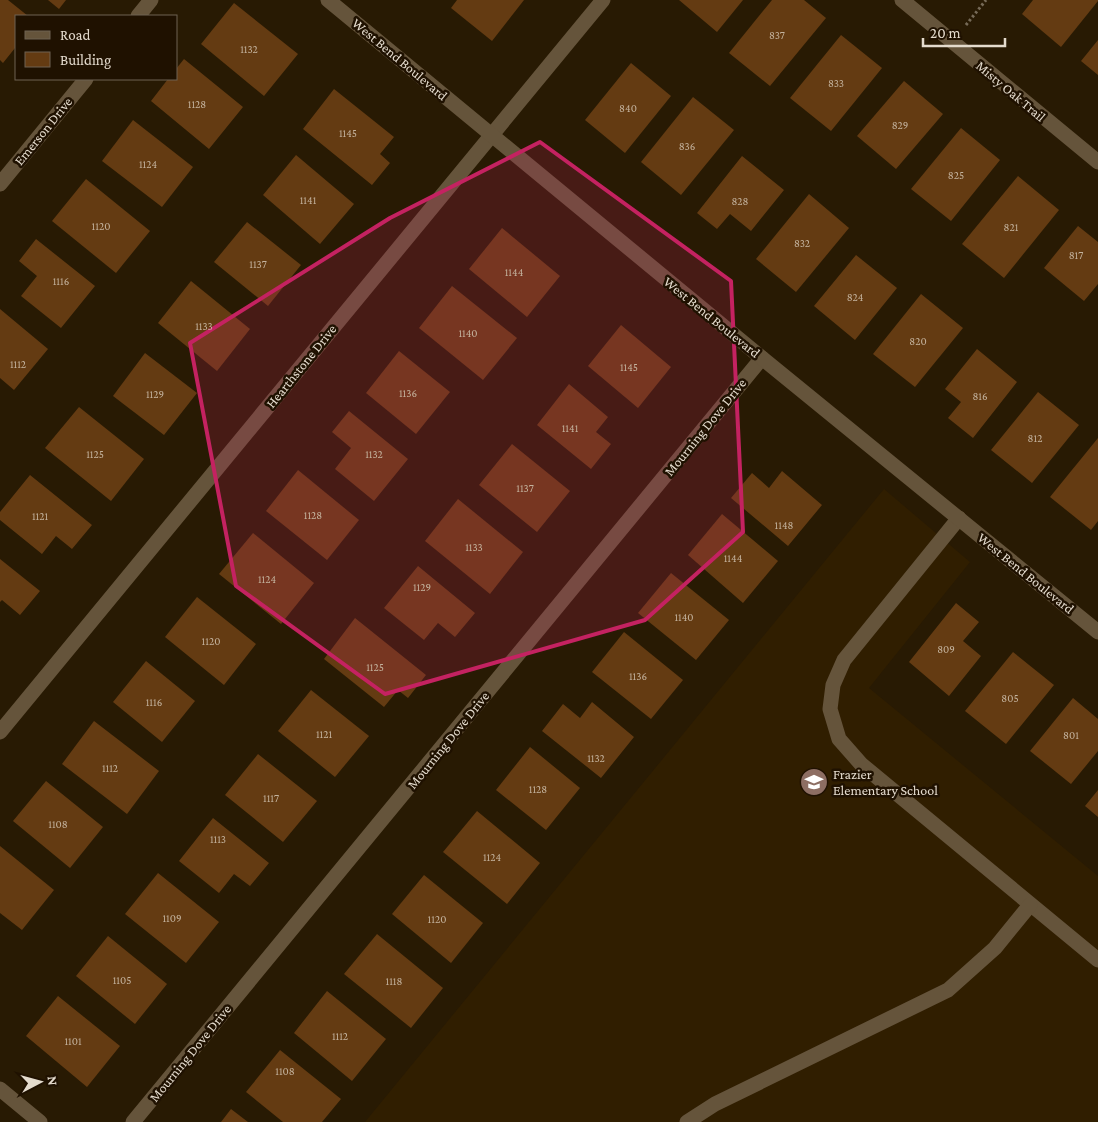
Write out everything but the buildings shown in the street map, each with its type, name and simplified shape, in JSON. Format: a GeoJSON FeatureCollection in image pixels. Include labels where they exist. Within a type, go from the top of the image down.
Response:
{"type":"FeatureCollection","features":[{"type":"Feature","properties":{"kind":"street"},"geometry":{"type":"LineString","coordinates":[[139,15],[151,0]]}},
{"type":"Feature","properties":{"kind":"street","name":"West Bend Boulevard"},"geometry":{"type":"LineString","coordinates":[[328,0],[1098,632]]}},
{"type":"Feature","properties":{"kind":"street","name":"Hearthstone Drive"},"geometry":{"type":"LineString","coordinates":[[0,732],[603,0]]}},
{"type":"Feature","properties":{"kind":"street","name":"Misty Oak Trail"},"geometry":{"type":"LineString","coordinates":[[902,0],[1098,162]]}},
{"type":"Feature","properties":{"kind":"street","name":"Emerson Drive"},"geometry":{"type":"LineString","coordinates":[[0,184],[85,80]]}},
{"type":"Feature","properties":{"kind":"street","name":"Mourning Dove Drive"},"geometry":{"type":"LineString","coordinates":[[134,1122],[762,358]]}},
{"type":"Feature","properties":{"kind":"street"},"geometry":{"type":"LineString","coordinates":[[959,518],[844,660],[832,685],[830,709],[839,739],[861,764],[1030,906],[1098,960]]}},
{"type":"Feature","properties":{"kind":"street"},"geometry":{"type":"LineString","coordinates":[[687,1122],[723,1100],[948,990],[995,948],[1030,906]]}},
{"type":"Feature","properties":{"kind":"street"},"geometry":{"type":"LineString","coordinates":[[0,1088],[40,1122]]}},
{"type":"Feature","properties":{"kind":"path"},"geometry":{"type":"LineString","coordinates":[[952,42],[986,0]]}},
{"type":"Feature","properties":{"kind":"highlighted area"},"geometry":{"type":"Polygon","coordinates":[[[540,142],[731,281],[743,532],[645,620],[385,694],[236,586],[190,343],[390,218],[540,142]]]}},
{"type":"Feature","properties":{"kind":"shaded area","name":"Frazier Elementary School"},"geometry":{"type":"Polygon","coordinates":[[[884,489],[970,562],[869,688],[1098,876],[1098,1122],[365,1122],[884,489]]]}},
{"type":"Feature","properties":{"kind":"place","name":"Frazier Elementary School"},"geometry":{"type":"Point","coordinates":[814,782]}}]}
